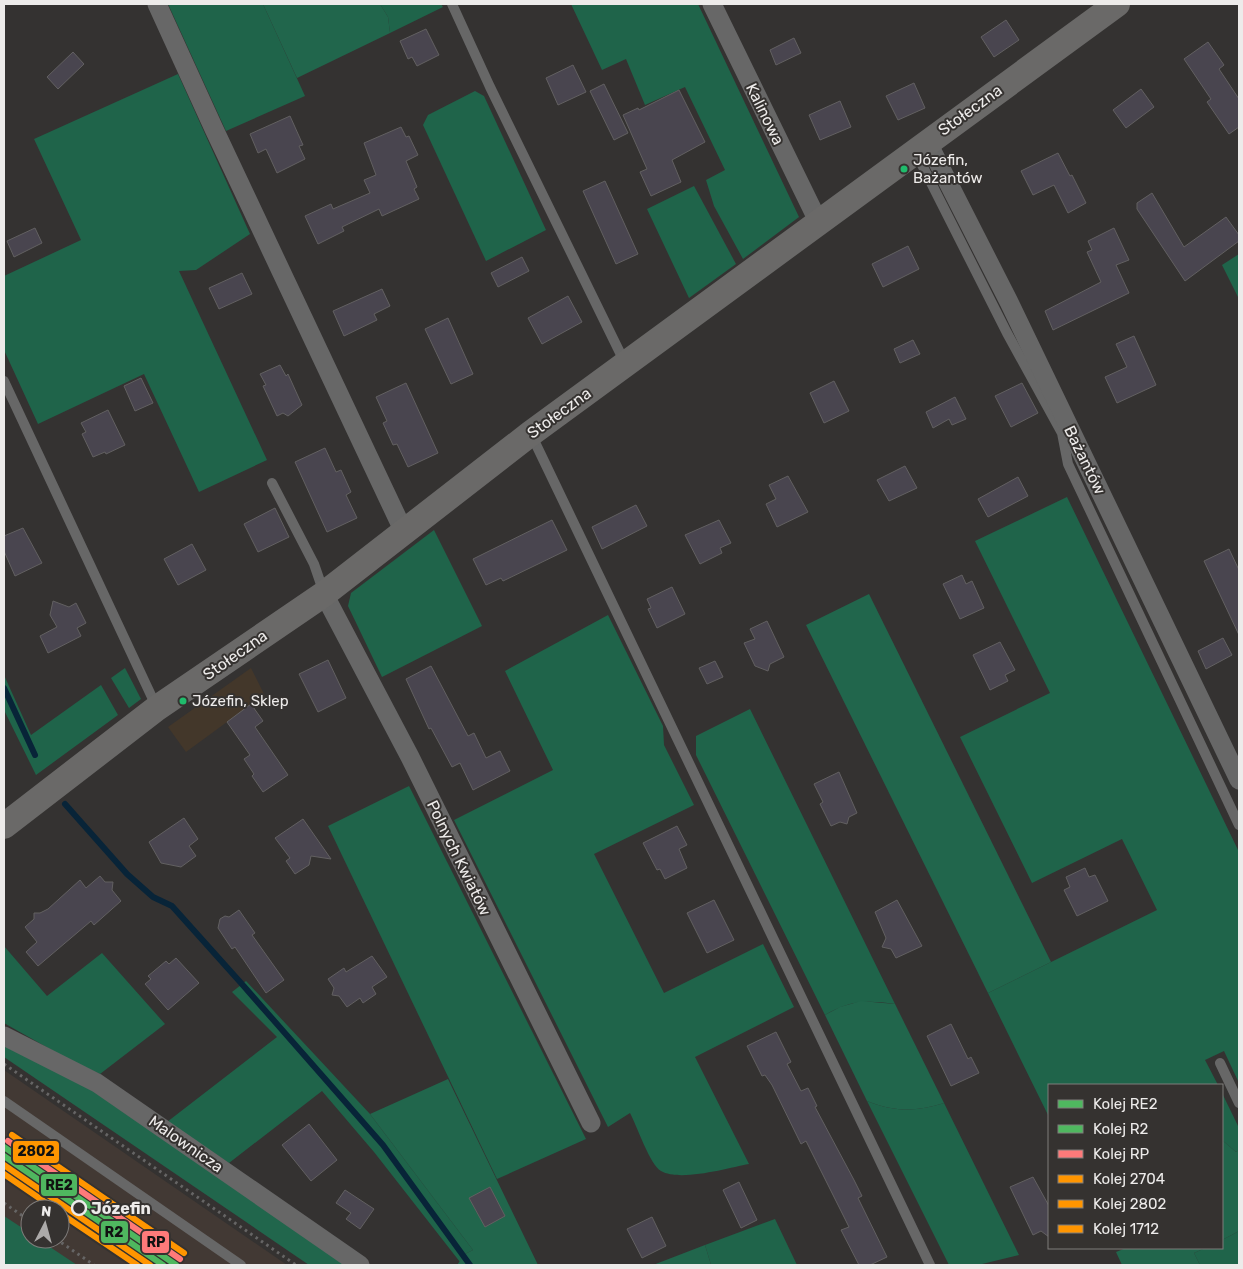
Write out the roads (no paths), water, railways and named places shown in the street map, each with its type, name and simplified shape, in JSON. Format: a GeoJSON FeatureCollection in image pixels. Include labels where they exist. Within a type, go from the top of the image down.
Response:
{"type":"FeatureCollection","features":[{"type":"Feature","properties":{"kind":"street"},"geometry":{"type":"LineString","coordinates":[[157,4],[404,532]]}},
{"type":"Feature","properties":{"kind":"street","name":"Kalinowa"},"geometry":{"type":"LineString","coordinates":[[712,4],[819,223]]}},
{"type":"Feature","properties":{"kind":"street","name":"Stołeczna"},"geometry":{"type":"LineString","coordinates":[[4,826],[157,708],[324,594],[530,434],[1117,4]]}},
{"type":"Feature","properties":{"kind":"street","name":"Bażantów"},"geometry":{"type":"LineString","coordinates":[[921,146],[1008,302],[1239,780]]}},
{"type":"Feature","properties":{"kind":"street","name":"Polnych Kwiatów"},"geometry":{"type":"LineString","coordinates":[[324,594],[414,766],[591,1123]]}},
{"type":"Feature","properties":{"kind":"street","name":"Malownicza"},"geometry":{"type":"LineString","coordinates":[[4,1036],[97,1083],[360,1265]]}},
{"type":"Feature","properties":{"kind":"lane"},"geometry":{"type":"LineString","coordinates":[[452,4],[490,87],[625,364]]}},
{"type":"Feature","properties":{"kind":"lane"},"geometry":{"type":"LineString","coordinates":[[921,146],[1007,333],[1062,433],[1068,464],[1239,825]]}},
{"type":"Feature","properties":{"kind":"lane"},"geometry":{"type":"LineString","coordinates":[[4,381],[157,708]]}},
{"type":"Feature","properties":{"kind":"lane"},"geometry":{"type":"LineString","coordinates":[[530,434],[930,1265]]}},
{"type":"Feature","properties":{"kind":"lane"},"geometry":{"type":"LineString","coordinates":[[272,483],[314,564],[324,594]]}},
{"type":"Feature","properties":{"kind":"lane"},"geometry":{"type":"LineString","coordinates":[[1220,1063],[1239,1103]]}},
{"type":"Feature","properties":{"kind":"lane"},"geometry":{"type":"LineString","coordinates":[[4,1102],[241,1265]]}},
{"type":"Feature","properties":{"kind":"waterway"},"geometry":{"type":"LineString","coordinates":[[4,688],[35,755]]}},
{"type":"Feature","properties":{"kind":"waterway"},"geometry":{"type":"LineString","coordinates":[[65,804],[127,874],[153,897],[172,906],[241,983],[383,1145],[470,1265]]}},
{"type":"Feature","properties":{"kind":"rail line","name":"2802"},"geometry":{"type":"LineString","coordinates":[[12,1135],[184,1253]]}},
{"type":"Feature","properties":{"kind":"rail line","name":"RP"},"geometry":{"type":"LineString","coordinates":[[8,1141],[180,1259]]}},
{"type":"Feature","properties":{"kind":"rail line","name":"RE2"},"geometry":{"type":"LineString","coordinates":[[4,1147],[176,1265]]}},
{"type":"Feature","properties":{"kind":"rail line","name":"R2"},"geometry":{"type":"LineString","coordinates":[[4,1156],[163,1265]]}},
{"type":"Feature","properties":{"kind":"rail line","name":"2704"},"geometry":{"type":"LineString","coordinates":[[4,1165],[150,1265]]}},
{"type":"Feature","properties":{"kind":"rail line","name":"1712"},"geometry":{"type":"LineString","coordinates":[[4,1174],[40,1199]]}},
{"type":"Feature","properties":{"kind":"rail line","name":"1712"},"geometry":{"type":"LineString","coordinates":[[70,1220],[137,1265]]}},
{"type":"Feature","properties":{"kind":"place","name":"Józefin, Bażantów"},"geometry":{"type":"Point","coordinates":[904,169]}},
{"type":"Feature","properties":{"kind":"place","name":"Józefin, Sklep"},"geometry":{"type":"Point","coordinates":[183,701]}},
{"type":"Feature","properties":{"kind":"place","name":"Józefin"},"geometry":{"type":"Point","coordinates":[79,1208]}}]}
